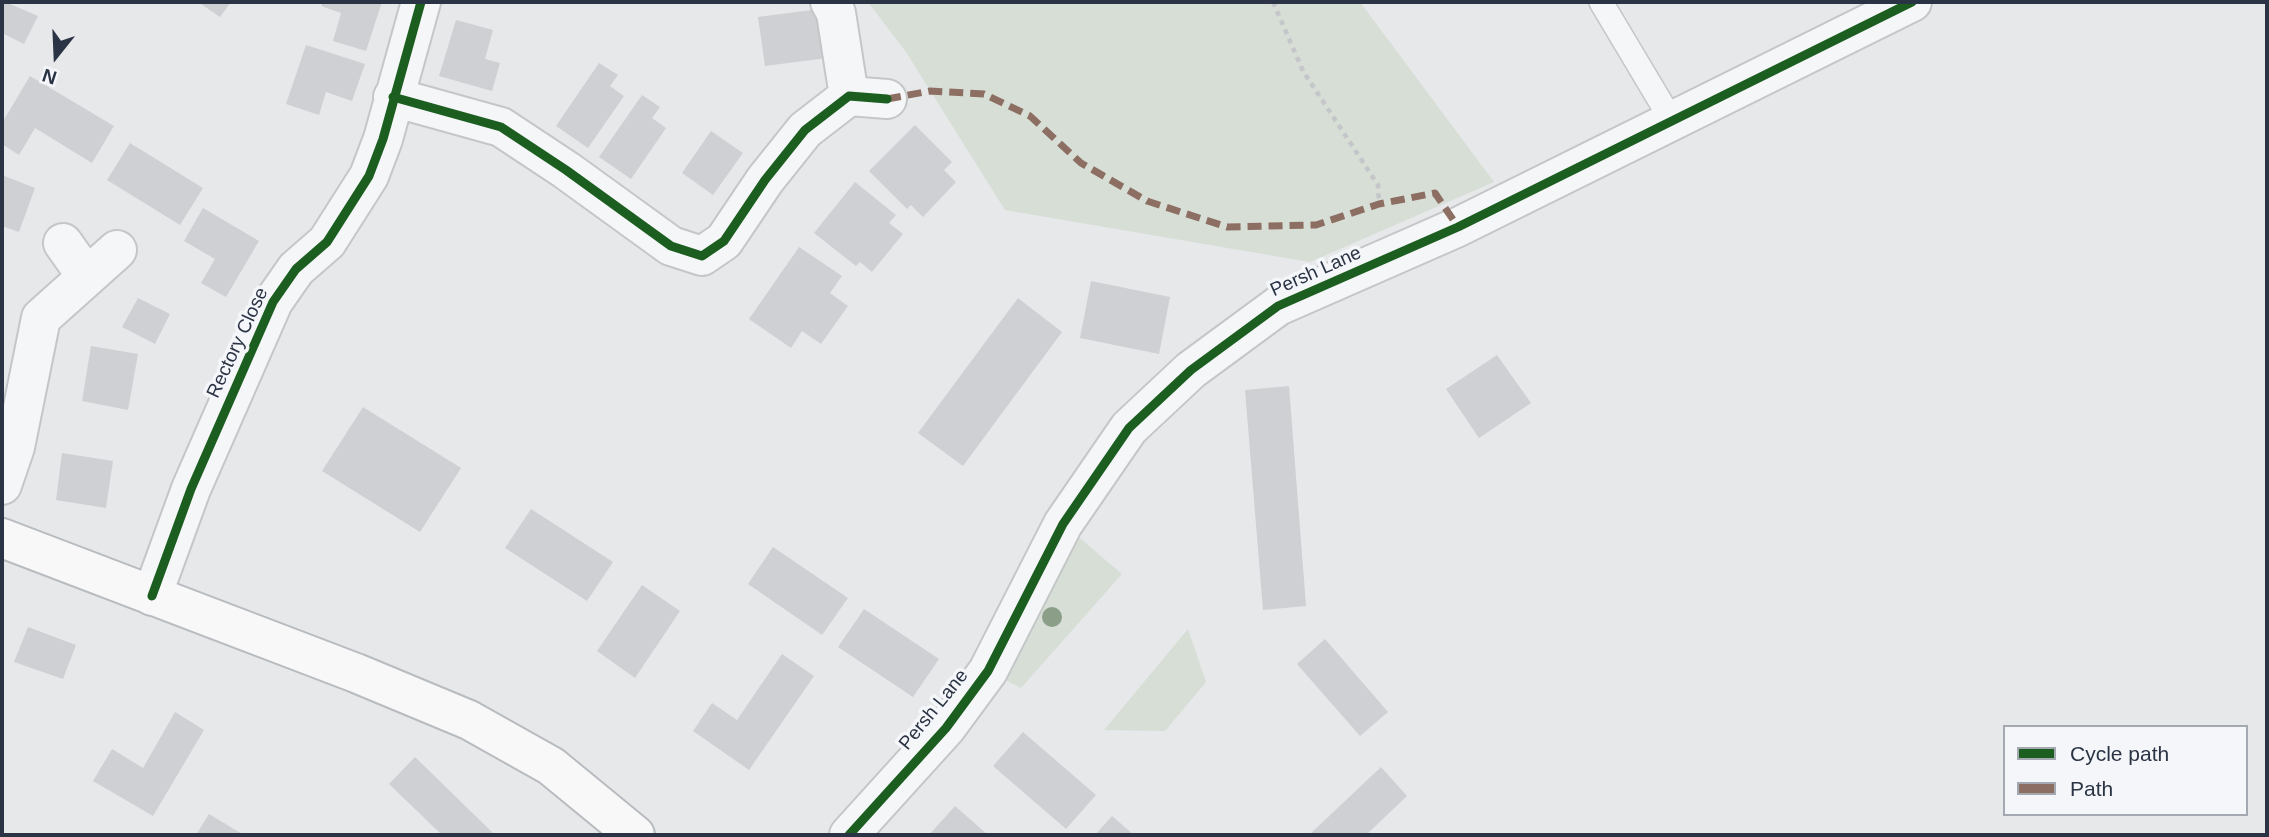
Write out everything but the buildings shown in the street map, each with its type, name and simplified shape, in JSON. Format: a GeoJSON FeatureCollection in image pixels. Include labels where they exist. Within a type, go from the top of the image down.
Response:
{"type":"FeatureCollection","features":[{"type":"Feature","properties":{"kind":"highway"},"geometry":{"type":"LineString","coordinates":[[2,538],[356,673],[469,720],[551,766],[635,835]]}},
{"type":"Feature","properties":{"kind":"street","name":"Rectory Close"},"geometry":{"type":"LineString","coordinates":[[152,596],[191,488],[274,302],[296,269],[327,242],[369,176],[383,139],[421,2]]}},
{"type":"Feature","properties":{"kind":"street"},"geometry":{"type":"LineString","coordinates":[[830,2],[836,13],[849,96]]}},
{"type":"Feature","properties":{"kind":"street","name":"Persh Lane"},"geometry":{"type":"LineString","coordinates":[[849,835],[946,728],[988,671],[1063,524],[1129,428],[1191,370],[1278,306],[1458,227],[1912,2]]}},
{"type":"Feature","properties":{"kind":"street"},"geometry":{"type":"LineString","coordinates":[[393,97],[501,127],[671,246],[702,256],[724,241],[765,180],[805,130],[849,96],[887,99]]}},
{"type":"Feature","properties":{"kind":"street"},"geometry":{"type":"LineString","coordinates":[[63,243],[87,276]]}},
{"type":"Feature","properties":{"kind":"street"},"geometry":{"type":"LineString","coordinates":[[2,485],[15,447],[41,318],[117,250]]}},
{"type":"Feature","properties":{"kind":"lane"},"geometry":{"type":"LineString","coordinates":[[1601,2],[1672,121]]}},
{"type":"Feature","properties":{"kind":"path"},"geometry":{"type":"LineString","coordinates":[[1273,2],[1303,71],[1378,185],[1379,204]]}},
{"type":"Feature","properties":{"kind":"shaded area"},"geometry":{"type":"Polygon","coordinates":[[[868,2],[1360,2],[1494,182],[1310,262],[1005,210],[906,52],[868,2]]]}},
{"type":"Feature","properties":{"kind":"shaded area"},"geometry":{"type":"Polygon","coordinates":[[[1063,524],[1122,574],[1021,688],[988,671],[1063,524]]]}},
{"type":"Feature","properties":{"kind":"shaded area"},"geometry":{"type":"Polygon","coordinates":[[[1188,629],[1206,682],[1165,731],[1104,730],[1188,629]]]}},
{"type":"Feature","properties":{"kind":"marked path"},"geometry":{"type":"LineString","coordinates":[[887,99],[930,91],[984,94],[1030,116],[1081,163],[1147,201],[1227,227],[1316,225],[1379,204],[1435,193],[1458,227]]}},
{"type":"Feature","properties":{"kind":"cycle path"},"geometry":{"type":"LineString","coordinates":[[152,596],[191,489],[273,302],[296,269],[327,242],[369,176],[383,139],[421,2]]}},
{"type":"Feature","properties":{"kind":"cycle path"},"geometry":{"type":"LineString","coordinates":[[849,835],[946,728],[988,671],[1063,524],[1129,428],[1191,370],[1278,306],[1458,227],[1912,2]]}},
{"type":"Feature","properties":{"kind":"cycle path"},"geometry":{"type":"LineString","coordinates":[[393,97],[501,127],[671,246],[702,256],[724,241],[765,180],[805,130],[849,96],[887,99]]}}]}
